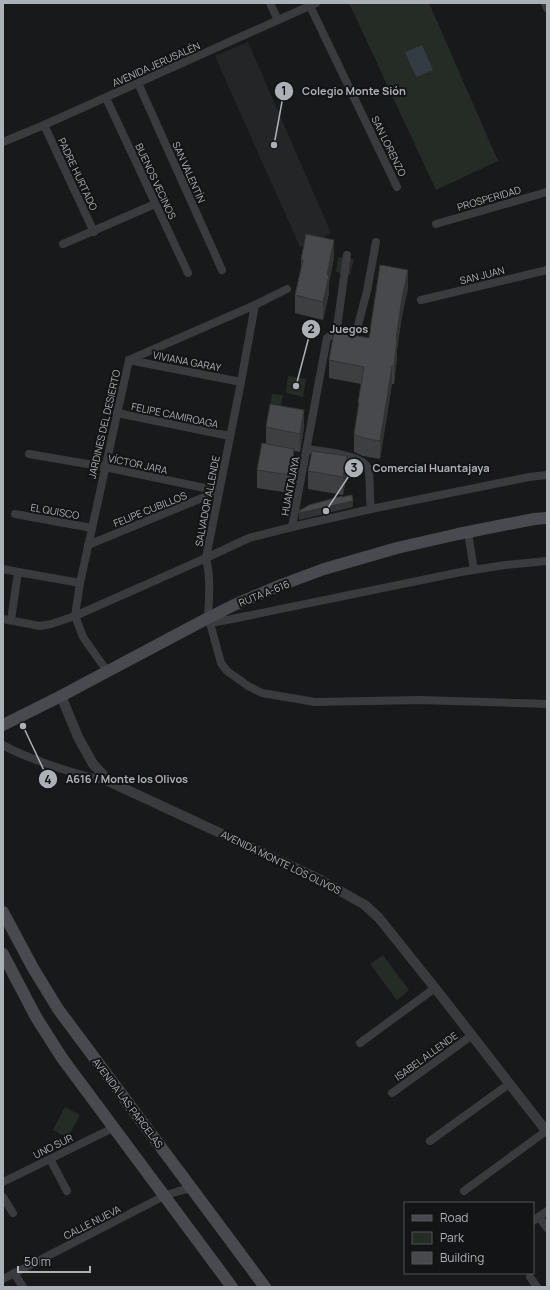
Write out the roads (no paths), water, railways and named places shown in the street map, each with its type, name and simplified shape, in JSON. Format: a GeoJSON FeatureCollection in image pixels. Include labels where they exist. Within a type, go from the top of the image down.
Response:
{"type":"FeatureCollection","features":[{"type":"Feature","properties":{"kind":"main road","name":"RUTA A-616"},"geometry":{"type":"LineString","coordinates":[[3,725],[209,620],[234,605],[324,569],[397,548],[468,532],[534,519],[547,518]]}},
{"type":"Feature","properties":{"kind":"main road","name":"AVENIDA LAS PARCELAS"},"geometry":{"type":"LineString","coordinates":[[3,912],[33,968],[58,1009],[265,1287]]}},
{"type":"Feature","properties":{"kind":"main road"},"geometry":{"type":"LineString","coordinates":[[3,954],[47,1036],[77,1080],[232,1287]]}},
{"type":"Feature","properties":{"kind":"street"},"geometry":{"type":"LineString","coordinates":[[270,3],[278,20]]}},
{"type":"Feature","properties":{"kind":"street"},"geometry":{"type":"LineString","coordinates":[[545,3],[547,8]]}},
{"type":"Feature","properties":{"kind":"street","name":"AVENIDA JERUSALÉN"},"geometry":{"type":"LineString","coordinates":[[3,142],[106,98],[313,4]]}},
{"type":"Feature","properties":{"kind":"street","name":"SAN LORENZO"},"geometry":{"type":"LineString","coordinates":[[313,4],[398,187]]}},
{"type":"Feature","properties":{"kind":"street","name":"SAN VALENTÍN"},"geometry":{"type":"LineString","coordinates":[[138,83],[222,270]]}},
{"type":"Feature","properties":{"kind":"street","name":"BUENOS VECINOS"},"geometry":{"type":"LineString","coordinates":[[106,98],[188,273]]}},
{"type":"Feature","properties":{"kind":"street","name":"PADRE HURTADO"},"geometry":{"type":"LineString","coordinates":[[44,125],[94,232]]}},
{"type":"Feature","properties":{"kind":"street","name":"PROSPERIDAD"},"geometry":{"type":"LineString","coordinates":[[436,224],[547,192]]}},
{"type":"Feature","properties":{"kind":"street"},"geometry":{"type":"LineString","coordinates":[[63,244],[94,232],[155,204]]}},
{"type":"Feature","properties":{"kind":"street"},"geometry":{"type":"LineString","coordinates":[[347,255],[336,335],[350,334],[357,329],[367,291],[376,242]]}},
{"type":"Feature","properties":{"kind":"street","name":"SAN JUAN"},"geometry":{"type":"LineString","coordinates":[[421,300],[547,270]]}},
{"type":"Feature","properties":{"kind":"street","name":"JARDINES DEL DESIERTO"},"geometry":{"type":"LineString","coordinates":[[74,616],[88,545],[129,360],[255,305],[287,289]]}},
{"type":"Feature","properties":{"kind":"street","name":"SALVADOR ALLENDE"},"geometry":{"type":"LineString","coordinates":[[7,619],[46,626],[74,616],[206,558],[255,305]]}},
{"type":"Feature","properties":{"kind":"street","name":"HUANTAJAYA"},"geometry":{"type":"LineString","coordinates":[[292,527],[327,338],[336,335]]}},
{"type":"Feature","properties":{"kind":"street","name":"VIVIANA GARAY"},"geometry":{"type":"LineString","coordinates":[[129,360],[241,382]]}},
{"type":"Feature","properties":{"kind":"street","name":"FELIPE CAMIROAGA"},"geometry":{"type":"LineString","coordinates":[[117,413],[230,436]]}},
{"type":"Feature","properties":{"kind":"street","name":"HUANTAJAYA"},"geometry":{"type":"LineString","coordinates":[[307,448],[356,458],[367,466],[369,472],[371,509]]}},
{"type":"Feature","properties":{"kind":"street","name":"VÍCTOR JARA"},"geometry":{"type":"LineString","coordinates":[[29,454],[105,467],[219,491]]}},
{"type":"Feature","properties":{"kind":"street"},"geometry":{"type":"LineString","coordinates":[[547,475],[529,477],[371,509],[292,527],[249,538],[206,558],[209,569],[210,583],[209,620],[221,663],[237,678],[262,693],[315,702],[420,700],[547,704]]}},
{"type":"Feature","properties":{"kind":"street","name":"FELIPE CUBILLOS"},"geometry":{"type":"LineString","coordinates":[[88,545],[219,491]]}},
{"type":"Feature","properties":{"kind":"street","name":"EL QUISCO"},"geometry":{"type":"LineString","coordinates":[[15,514],[92,528]]}},
{"type":"Feature","properties":{"kind":"street"},"geometry":{"type":"LineString","coordinates":[[468,532],[474,570]]}},
{"type":"Feature","properties":{"kind":"street"},"geometry":{"type":"LineString","coordinates":[[209,620],[232,620],[474,570],[547,561]]}},
{"type":"Feature","properties":{"kind":"street"},"geometry":{"type":"LineString","coordinates":[[3,569],[80,583]]}},
{"type":"Feature","properties":{"kind":"street"},"geometry":{"type":"LineString","coordinates":[[7,619],[18,572]]}},
{"type":"Feature","properties":{"kind":"street"},"geometry":{"type":"LineString","coordinates":[[74,616],[82,637],[107,671]]}},
{"type":"Feature","properties":{"kind":"street","name":"AVENIDA MONTE LOS OLIVOS"},"geometry":{"type":"LineString","coordinates":[[61,696],[78,737],[93,764],[110,782],[319,879],[365,905],[379,918],[547,1132]]}},
{"type":"Feature","properties":{"kind":"street"},"geometry":{"type":"LineString","coordinates":[[3,745],[56,768],[110,782]]}},
{"type":"Feature","properties":{"kind":"street"},"geometry":{"type":"LineString","coordinates":[[360,1043],[435,988]]}},
{"type":"Feature","properties":{"kind":"street","name":"ISABEL ALLENDE"},"geometry":{"type":"LineString","coordinates":[[392,1093],[472,1036]]}},
{"type":"Feature","properties":{"kind":"street"},"geometry":{"type":"LineString","coordinates":[[430,1141],[509,1084]]}},
{"type":"Feature","properties":{"kind":"street","name":"UNO SUR"},"geometry":{"type":"LineString","coordinates":[[3,1182],[113,1128]]}},
{"type":"Feature","properties":{"kind":"street"},"geometry":{"type":"LineString","coordinates":[[464,1191],[547,1132]]}},
{"type":"Feature","properties":{"kind":"street"},"geometry":{"type":"LineString","coordinates":[[50,1159],[66,1191]]}},
{"type":"Feature","properties":{"kind":"street","name":"CALLE NUEVA"},"geometry":{"type":"LineString","coordinates":[[3,1279],[164,1196],[192,1188]]}},
{"type":"Feature","properties":{"kind":"street"},"geometry":{"type":"LineString","coordinates":[[3,1197],[13,1213]]}},
{"type":"Feature","properties":{"kind":"street"},"geometry":{"type":"LineString","coordinates":[[547,1211],[536,1219],[547,1228]]}},
{"type":"Feature","properties":{"kind":"street"},"geometry":{"type":"LineString","coordinates":[[14,1273],[23,1287]]}},
{"type":"Feature","properties":{"kind":"street"},"geometry":{"type":"LineString","coordinates":[[530,1277],[537,1287]]}},
{"type":"Feature","properties":{"kind":"place","name":"Colegio Monte Sión"},"geometry":{"type":"Point","coordinates":[274,145]}},
{"type":"Feature","properties":{"kind":"place","name":"Juegos"},"geometry":{"type":"Point","coordinates":[296,386]}},
{"type":"Feature","properties":{"kind":"place","name":"Comercial Huantajaya"},"geometry":{"type":"Point","coordinates":[326,511]}},
{"type":"Feature","properties":{"kind":"place","name":"A616 / Monte los Olivos"},"geometry":{"type":"Point","coordinates":[23,726]}}]}
